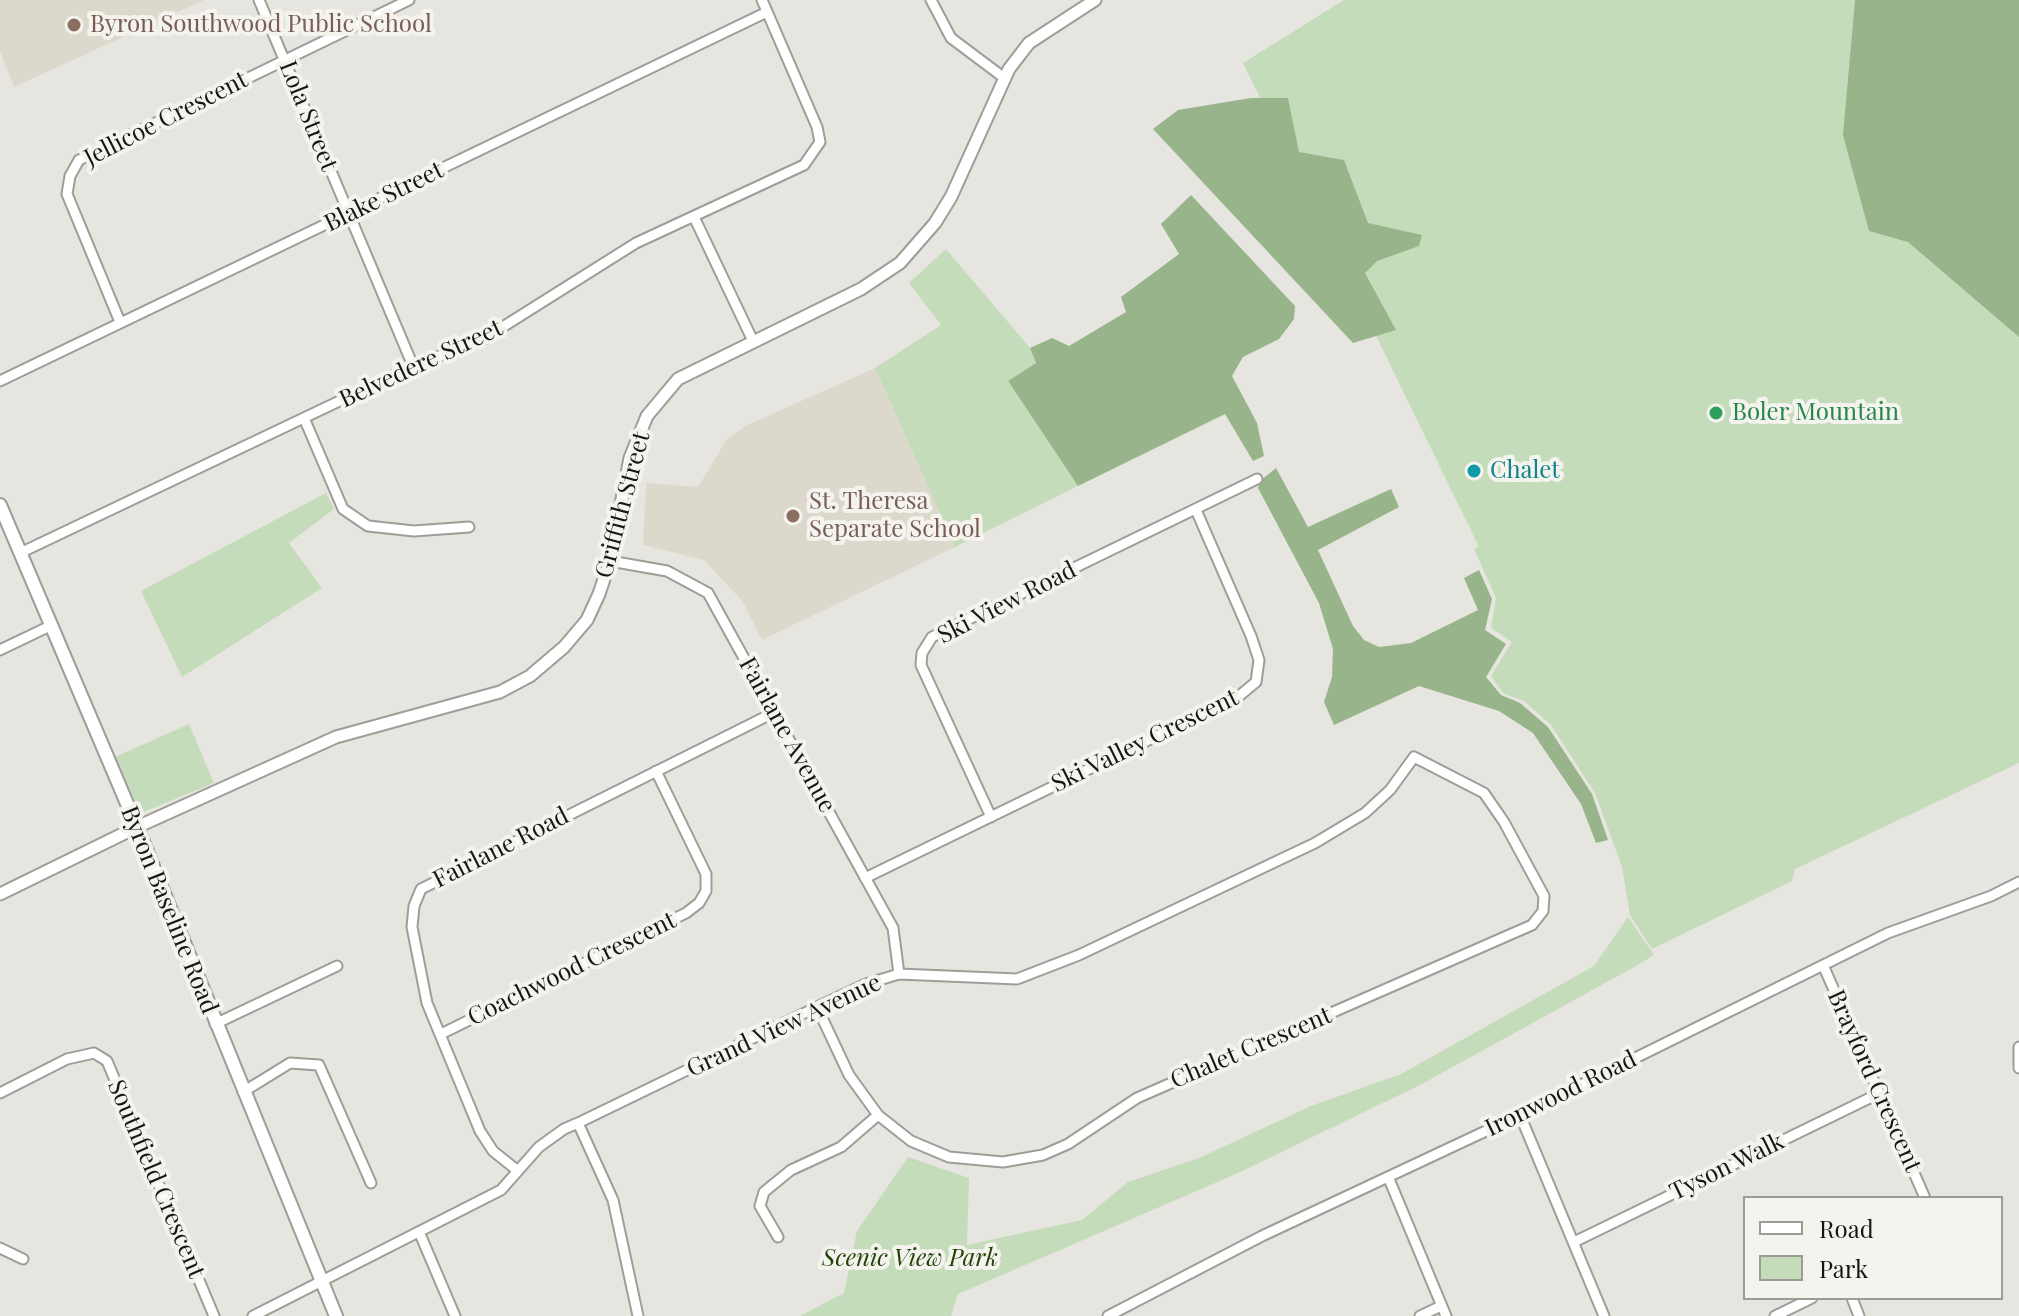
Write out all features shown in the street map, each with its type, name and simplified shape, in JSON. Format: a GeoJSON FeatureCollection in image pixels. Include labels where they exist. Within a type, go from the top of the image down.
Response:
{"type":"FeatureCollection","features":[{"type":"Feature","properties":{"kind":"main road","name":"Byron Baseline Road"},"geometry":{"type":"LineString","coordinates":[[0,505],[137,827],[336,1316]]}},
{"type":"Feature","properties":{"kind":"street","name":"Lola Street"},"geometry":{"type":"LineString","coordinates":[[259,0],[413,366]]}},
{"type":"Feature","properties":{"kind":"street","name":"Jellicoe Crescent"},"geometry":{"type":"LineString","coordinates":[[120,322],[67,194],[70,176],[79,160],[409,0]]}},
{"type":"Feature","properties":{"kind":"street"},"geometry":{"type":"LineString","coordinates":[[762,0],[767,12]]}},
{"type":"Feature","properties":{"kind":"street"},"geometry":{"type":"LineString","coordinates":[[931,0],[951,38],[1003,77]]}},
{"type":"Feature","properties":{"kind":"street","name":"Griffith Street"},"geometry":{"type":"LineString","coordinates":[[0,894],[137,827],[336,737],[500,692],[530,676],[564,647],[587,620],[610,561],[630,458],[647,416],[678,379],[861,289],[900,263],[935,223],[951,197],[1003,77],[1029,43],[1095,0]]}},
{"type":"Feature","properties":{"kind":"street","name":"Belvedere Street"},"geometry":{"type":"LineString","coordinates":[[20,553],[413,366],[482,340],[533,310],[592,268],[804,165],[820,142],[817,127],[767,12]]}},
{"type":"Feature","properties":{"kind":"street","name":"Blake Street"},"geometry":{"type":"LineString","coordinates":[[0,381],[767,12]]}},
{"type":"Feature","properties":{"kind":"street"},"geometry":{"type":"LineString","coordinates":[[694,217],[753,341]]}},
{"type":"Feature","properties":{"kind":"street"},"geometry":{"type":"LineString","coordinates":[[304,418],[343,509],[368,526],[414,531],[469,527]]}},
{"type":"Feature","properties":{"kind":"street","name":"Ski View Road"},"geometry":{"type":"LineString","coordinates":[[991,817],[921,665],[922,653],[932,637],[1257,479]]}},
{"type":"Feature","properties":{"kind":"street","name":"Ski Valley Crescent"},"geometry":{"type":"LineString","coordinates":[[865,878],[1239,696],[1256,682],[1259,660],[1251,636],[1196,510]]}},
{"type":"Feature","properties":{"kind":"street","name":"Fairlane Avenue"},"geometry":{"type":"LineString","coordinates":[[610,561],[667,571],[708,593],[893,928],[899,974]]}},
{"type":"Feature","properties":{"kind":"street"},"geometry":{"type":"LineString","coordinates":[[0,650],[50,626]]}},
{"type":"Feature","properties":{"kind":"street","name":"Fairlane Road"},"geometry":{"type":"LineString","coordinates":[[518,1171],[493,1151],[480,1131],[427,1003],[412,927],[414,906],[421,889],[775,712]]}},
{"type":"Feature","properties":{"kind":"street","name":"Grand View Avenue"},"geometry":{"type":"LineString","coordinates":[[253,1316],[420,1234],[501,1190],[539,1147],[578,1123],[866,984],[899,974],[974,980],[1017,979],[1079,955],[1315,843],[1365,813],[1390,790],[1414,757]]}},
{"type":"Feature","properties":{"kind":"street","name":"Chalet Crescent"},"geometry":{"type":"LineString","coordinates":[[817,1007],[849,1075],[878,1115],[911,1141],[949,1157],[1003,1162],[1043,1155],[1068,1144],[1137,1098],[1532,925],[1543,911],[1544,896],[1498,812],[1484,793],[1414,757]]}},
{"type":"Feature","properties":{"kind":"street","name":"Coachwood Crescent"},"geometry":{"type":"LineString","coordinates":[[441,1034],[686,913],[699,903],[706,891],[706,874],[656,771]]}},
{"type":"Feature","properties":{"kind":"street","name":"Ironwood Road"},"geometry":{"type":"LineString","coordinates":[[1108,1316],[1262,1236],[1389,1179],[1888,933],[1991,896],[2019,882]]}},
{"type":"Feature","properties":{"kind":"street","name":"Brayford Crescent"},"geometry":{"type":"LineString","coordinates":[[1823,965],[1924,1196]]}},
{"type":"Feature","properties":{"kind":"street"},"geometry":{"type":"LineString","coordinates":[[215,1024],[337,966]]}},
{"type":"Feature","properties":{"kind":"street"},"geometry":{"type":"LineString","coordinates":[[2019,1047],[2019,1068]]}},
{"type":"Feature","properties":{"kind":"street","name":"Southfield Crescent"},"geometry":{"type":"LineString","coordinates":[[0,1093],[67,1059],[94,1053],[107,1061],[214,1316]]}},
{"type":"Feature","properties":{"kind":"street"},"geometry":{"type":"LineString","coordinates":[[243,1092],[290,1063],[319,1065],[371,1183]]}},
{"type":"Feature","properties":{"kind":"street","name":"Tyson Walk"},"geometry":{"type":"LineString","coordinates":[[1574,1242],[1880,1093]]}},
{"type":"Feature","properties":{"kind":"street"},"geometry":{"type":"LineString","coordinates":[[778,1237],[760,1206],[764,1192],[791,1170],[841,1147],[878,1115]]}},
{"type":"Feature","properties":{"kind":"street"},"geometry":{"type":"LineString","coordinates":[[1520,1115],[1604,1316]]}},
{"type":"Feature","properties":{"kind":"street"},"geometry":{"type":"LineString","coordinates":[[578,1123],[613,1200],[638,1316]]}},
{"type":"Feature","properties":{"kind":"street"},"geometry":{"type":"LineString","coordinates":[[1389,1179],[1446,1316]]}},
{"type":"Feature","properties":{"kind":"street"},"geometry":{"type":"LineString","coordinates":[[420,1234],[455,1316]]}},
{"type":"Feature","properties":{"kind":"street"},"geometry":{"type":"LineString","coordinates":[[0,1248],[23,1259]]}},
{"type":"Feature","properties":{"kind":"street"},"geometry":{"type":"LineString","coordinates":[[1775,1316],[1808,1300]]}},
{"type":"Feature","properties":{"kind":"street"},"geometry":{"type":"LineString","coordinates":[[1420,1316],[1441,1306]]}},
{"type":"Feature","properties":{"kind":"shaded area","name":"Byron Southwood Public School"},"geometry":{"type":"Polygon","coordinates":[[[0,0],[204,0],[14,87],[0,51],[0,0]]]}},
{"type":"Feature","properties":{"kind":"shaded area","name":"St. Theresa Separate School"},"geometry":{"type":"Polygon","coordinates":[[[875,368],[955,547],[762,640],[743,602],[704,560],[643,545],[646,483],[698,487],[727,439],[745,426],[875,368]]]}},
{"type":"Feature","properties":{"kind":"green space","name":"Boler Mountain"},"geometry":{"type":"Polygon","coordinates":[[[1344,0],[2010,0],[2019,15],[2019,763],[1795,869],[1792,881],[1652,949],[1630,915],[1622,867],[1595,793],[1551,725],[1524,701],[1503,693],[1491,676],[1512,642],[1491,628],[1496,598],[1474,549],[1479,547],[1243,63],[1344,0]]]}},
{"type":"Feature","properties":{"kind":"green space"},"geometry":{"type":"Polygon","coordinates":[[[1855,0],[2019,0],[2019,337],[1908,242],[1869,231],[1843,135],[1855,0]]]}},
{"type":"Feature","properties":{"kind":"green space"},"geometry":{"type":"Polygon","coordinates":[[[1251,98],[1288,98],[1299,152],[1344,160],[1368,223],[1422,235],[1419,246],[1377,261],[1365,273],[1396,330],[1353,343],[1153,129],[1178,110],[1251,98]]]}},
{"type":"Feature","properties":{"kind":"green space"},"geometry":{"type":"Polygon","coordinates":[[[1191,195],[1295,306],[1294,319],[1279,339],[1243,357],[1232,376],[1257,423],[1264,456],[1253,461],[1225,414],[1078,486],[1008,381],[1036,363],[1030,348],[1052,338],[1069,346],[1126,312],[1121,297],[1179,254],[1161,224],[1191,195]]]}},
{"type":"Feature","properties":{"kind":"green space"},"geometry":{"type":"Polygon","coordinates":[[[946,249],[1030,348],[1036,363],[1008,381],[1078,486],[955,547],[875,368],[941,325],[909,283],[946,249]]]}},
{"type":"Feature","properties":{"kind":"green space"},"geometry":{"type":"Polygon","coordinates":[[[1276,468],[1308,527],[1391,489],[1399,507],[1318,550],[1353,626],[1364,640],[1379,647],[1411,643],[1478,610],[1464,578],[1479,570],[1492,599],[1485,630],[1506,644],[1486,677],[1501,695],[1520,703],[1548,727],[1592,794],[1608,840],[1596,843],[1581,804],[1533,733],[1499,711],[1419,686],[1334,725],[1324,702],[1332,677],[1333,649],[1319,603],[1258,488],[1260,481],[1276,468]]]}},
{"type":"Feature","properties":{"kind":"green space"},"geometry":{"type":"Polygon","coordinates":[[[326,493],[334,509],[289,543],[322,588],[182,677],[141,591],[326,493]]]}},
{"type":"Feature","properties":{"kind":"green space"},"geometry":{"type":"Polygon","coordinates":[[[189,724],[214,783],[141,813],[115,757],[189,724]]]}},
{"type":"Feature","properties":{"kind":"green space","name":"Scenic View Park"},"geometry":{"type":"Polygon","coordinates":[[[1628,917],[1654,955],[1636,966],[1420,1085],[1236,1174],[958,1294],[951,1316],[800,1316],[844,1293],[857,1231],[908,1157],[969,1178],[967,1245],[1082,1220],[1128,1182],[1199,1158],[1311,1106],[1401,1074],[1594,966],[1628,917]]]}},
{"type":"Feature","properties":{"kind":"place","name":"Byron Southwood Public School"},"geometry":{"type":"Point","coordinates":[74,25]}},
{"type":"Feature","properties":{"kind":"place","name":"Boler Mountain"},"geometry":{"type":"Point","coordinates":[1716,413]}},
{"type":"Feature","properties":{"kind":"place","name":"Chalet"},"geometry":{"type":"Point","coordinates":[1474,471]}},
{"type":"Feature","properties":{"kind":"place","name":"St. Theresa Separate School"},"geometry":{"type":"Point","coordinates":[793,516]}}]}
